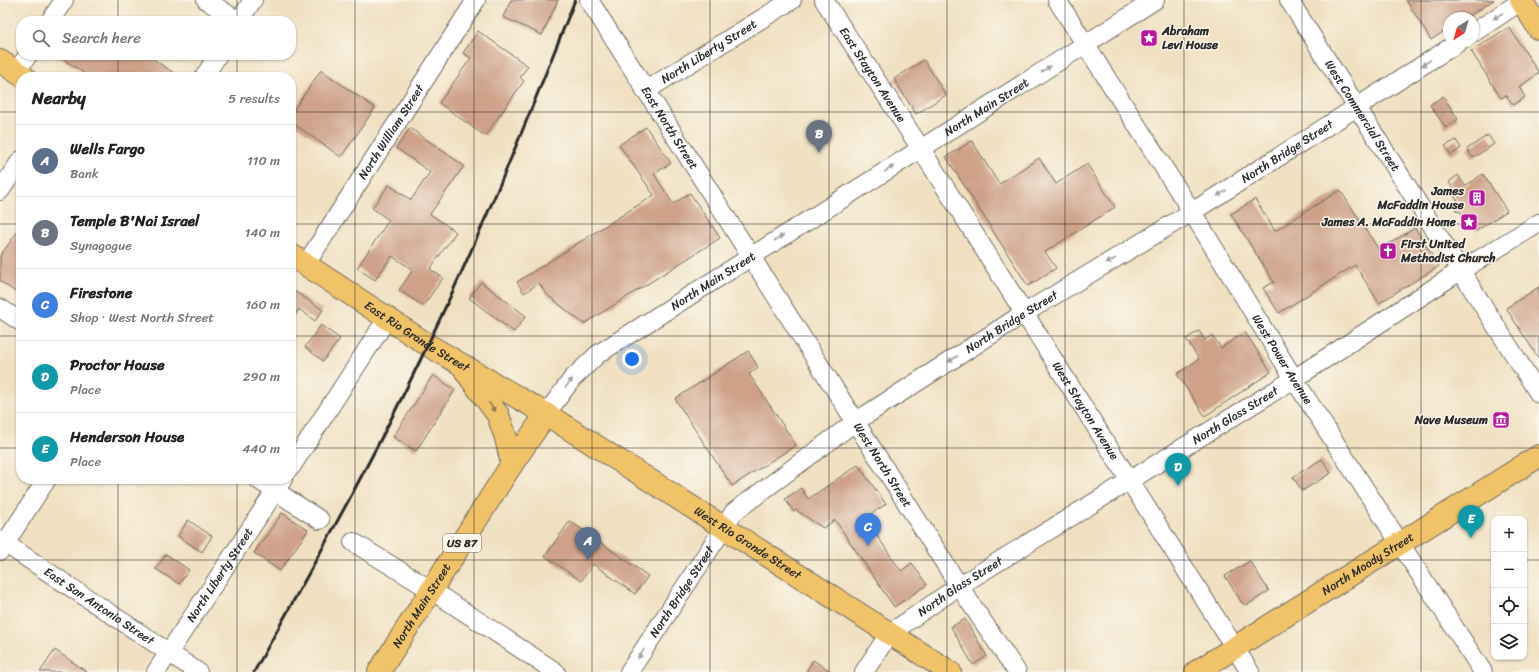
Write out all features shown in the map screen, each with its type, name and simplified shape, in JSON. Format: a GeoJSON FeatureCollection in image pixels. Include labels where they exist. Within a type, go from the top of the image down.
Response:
{"type":"FeatureCollection","features":[{"type":"Feature","properties":{"kind":"main road"},"geometry":{"type":"LineString","coordinates":[[1522,0],[1539,29]]}},
{"type":"Feature","properties":{"kind":"main road","name":"East Rio Grande Street"},"geometry":{"type":"LineString","coordinates":[[298,259],[388,317],[428,345],[546,414]]}},
{"type":"Feature","properties":{"kind":"main road"},"geometry":{"type":"LineString","coordinates":[[461,364],[498,415],[506,438],[512,464]]}},
{"type":"Feature","properties":{"kind":"main road","name":"North Main Street"},"geometry":{"type":"LineString","coordinates":[[379,672],[512,464],[546,414]]}},
{"type":"Feature","properties":{"kind":"main road","name":"West Rio Grande Street"},"geometry":{"type":"LineString","coordinates":[[546,414],[950,672]]}},
{"type":"Feature","properties":{"kind":"main road","name":"North Moody Street"},"geometry":{"type":"LineString","coordinates":[[1196,672],[1539,456]]}},
{"type":"Feature","properties":{"kind":"street"},"geometry":{"type":"LineString","coordinates":[[53,16],[64,0]]}},
{"type":"Feature","properties":{"kind":"street"},"geometry":{"type":"LineString","coordinates":[[206,0],[231,16]]}},
{"type":"Feature","properties":{"kind":"street"},"geometry":{"type":"LineString","coordinates":[[242,16],[252,0]]}},
{"type":"Feature","properties":{"kind":"street","name":"North William Street"},"geometry":{"type":"LineString","coordinates":[[298,259],[476,0]]}},
{"type":"Feature","properties":{"kind":"street","name":"East North Street"},"geometry":{"type":"LineString","coordinates":[[589,0],[645,91],[751,256]]}},
{"type":"Feature","properties":{"kind":"street","name":"North Liberty Street"},"geometry":{"type":"LineString","coordinates":[[645,91],[792,0]]}},
{"type":"Feature","properties":{"kind":"street","name":"East Stayton Avenue"},"geometry":{"type":"LineString","coordinates":[[824,0],[921,150]]}},
{"type":"Feature","properties":{"kind":"street","name":"West Power Avenue"},"geometry":{"type":"LineString","coordinates":[[1058,0],[1192,212],[1294,379],[1483,672]]}},
{"type":"Feature","properties":{"kind":"street","name":"North Main Street"},"geometry":{"type":"LineString","coordinates":[[546,414],[572,379],[598,354],[1155,0]]}},
{"type":"Feature","properties":{"kind":"street","name":"West Commercial Street"},"geometry":{"type":"LineString","coordinates":[[1289,0],[1539,394]]}},
{"type":"Feature","properties":{"kind":"street"},"geometry":{"type":"LineString","coordinates":[[1479,29],[1522,0]]}},
{"type":"Feature","properties":{"kind":"street","name":"North Bridge Street"},"geometry":{"type":"LineString","coordinates":[[629,672],[722,527],[734,512],[855,422],[1023,314],[1192,212],[1358,108],[1450,48]]}},
{"type":"Feature","properties":{"kind":"street"},"geometry":{"type":"LineString","coordinates":[[207,72],[215,60]]}},
{"type":"Feature","properties":{"kind":"street","name":"West Stayton Avenue"},"geometry":{"type":"LineString","coordinates":[[921,150],[1250,672]]}},
{"type":"Feature","properties":{"kind":"street"},"geometry":{"type":"LineString","coordinates":[[0,191],[16,167]]}},
{"type":"Feature","properties":{"kind":"street","name":"North Glass Street"},"geometry":{"type":"LineString","coordinates":[[864,672],[889,634],[959,586],[1294,379],[1460,271],[1539,223]]}},
{"type":"Feature","properties":{"kind":"street","name":"West North Street"},"geometry":{"type":"LineString","coordinates":[[751,256],[959,586],[1017,672]]}},
{"type":"Feature","properties":{"kind":"street"},"geometry":{"type":"LineString","coordinates":[[0,308],[16,319]]}},
{"type":"Feature","properties":{"kind":"street"},"geometry":{"type":"LineString","coordinates":[[296,459],[388,317]]}},
{"type":"Feature","properties":{"kind":"street"},"geometry":{"type":"LineString","coordinates":[[2,545],[44,484]]}},
{"type":"Feature","properties":{"kind":"street"},"geometry":{"type":"LineString","coordinates":[[279,485],[320,520]]}},
{"type":"Feature","properties":{"kind":"street","name":"North Liberty Street"},"geometry":{"type":"LineString","coordinates":[[156,672],[279,485]]}},
{"type":"Feature","properties":{"kind":"street"},"geometry":{"type":"LineString","coordinates":[[353,542],[431,590],[556,672]]}},
{"type":"Feature","properties":{"kind":"street","name":"East San Antonio Street"},"geometry":{"type":"LineString","coordinates":[[2,545],[198,672]]}},
{"type":"Feature","properties":{"kind":"building"},"geometry":{"type":"Polygon","coordinates":[[[511,0],[558,0],[542,35],[503,17],[511,0]]]}},
{"type":"Feature","properties":{"kind":"building"},"geometry":{"type":"Polygon","coordinates":[[[1406,0],[1494,0],[1475,12],[1443,12],[1443,32],[1431,40],[1406,0]]]}},
{"type":"Feature","properties":{"kind":"building"},"geometry":{"type":"Polygon","coordinates":[[[1509,27],[1539,73],[1519,87],[1525,97],[1513,105],[1506,95],[1501,98],[1471,51],[1479,48],[1479,46],[1509,27]]]}},
{"type":"Feature","properties":{"kind":"building"},"geometry":{"type":"Polygon","coordinates":[[[478,31],[528,66],[520,77],[524,81],[485,136],[439,103],[471,58],[463,53],[478,31]]]}},
{"type":"Feature","properties":{"kind":"building"},"geometry":{"type":"Polygon","coordinates":[[[64,60],[154,60],[172,72],[82,72],[64,60]]]}},
{"type":"Feature","properties":{"kind":"building"},"geometry":{"type":"Polygon","coordinates":[[[924,60],[946,95],[916,114],[894,79],[924,60]]]}},
{"type":"Feature","properties":{"kind":"building"},"geometry":{"type":"Polygon","coordinates":[[[321,70],[375,108],[341,157],[296,126],[296,107],[321,70]]]}},
{"type":"Feature","properties":{"kind":"building"},"geometry":{"type":"Polygon","coordinates":[[[1443,96],[1458,119],[1446,128],[1430,105],[1443,96]]]}},
{"type":"Feature","properties":{"kind":"building"},"geometry":{"type":"Polygon","coordinates":[[[646,127],[671,163],[654,174],[673,204],[690,193],[720,238],[584,324],[546,294],[539,283],[524,293],[517,282],[654,195],[619,145],[646,127]]]}},
{"type":"Feature","properties":{"kind":"building"},"geometry":{"type":"Polygon","coordinates":[[[410,128],[464,166],[430,214],[456,232],[430,269],[443,278],[423,306],[399,290],[413,270],[392,256],[375,280],[357,268],[389,220],[372,208],[389,185],[411,200],[430,172],[396,148],[410,128]]]}},
{"type":"Feature","properties":{"kind":"building"},"geometry":{"type":"Polygon","coordinates":[[[1488,135],[1494,144],[1473,158],[1467,149],[1488,135]]]}},
{"type":"Feature","properties":{"kind":"building"},"geometry":{"type":"Polygon","coordinates":[[[1456,140],[1461,148],[1451,155],[1445,146],[1456,140]]]}},
{"type":"Feature","properties":{"kind":"building"},"geometry":{"type":"Polygon","coordinates":[[[972,141],[999,184],[1039,158],[1056,184],[1087,164],[1115,207],[1045,252],[1056,268],[1028,286],[946,157],[972,141]]]}},
{"type":"Feature","properties":{"kind":"building","name":"James McFaddin House"},"geometry":{"type":"Polygon","coordinates":[[[1483,174],[1507,211],[1476,231],[1472,224],[1464,223],[1464,214],[1455,210],[1459,203],[1452,193],[1455,191],[1449,182],[1458,175],[1465,186],[1483,174]]]}},
{"type":"Feature","properties":{"kind":"building","name":"First United Methodist Church"},"geometry":{"type":"Polygon","coordinates":[[[1340,190],[1379,250],[1415,228],[1439,266],[1379,303],[1355,265],[1279,313],[1263,288],[1274,282],[1231,214],[1255,199],[1275,231],[1340,190]]]}},
{"type":"Feature","properties":{"kind":"building"},"geometry":{"type":"Polygon","coordinates":[[[16,234],[16,292],[0,281],[0,256],[16,234]]]}},
{"type":"Feature","properties":{"kind":"building"},"geometry":{"type":"Polygon","coordinates":[[[481,282],[526,316],[514,332],[469,298],[481,282]]]}},
{"type":"Feature","properties":{"kind":"building"},"geometry":{"type":"Polygon","coordinates":[[[1539,287],[1539,359],[1506,308],[1539,287]]]}},
{"type":"Feature","properties":{"kind":"building"},"geometry":{"type":"Polygon","coordinates":[[[296,292],[323,310],[315,321],[299,309],[296,314],[296,292]]]}},
{"type":"Feature","properties":{"kind":"building"},"geometry":{"type":"Polygon","coordinates":[[[321,325],[340,339],[323,361],[305,347],[321,325]]]}},
{"type":"Feature","properties":{"kind":"building"},"geometry":{"type":"Polygon","coordinates":[[[1199,331],[1205,340],[1212,335],[1221,348],[1245,332],[1271,372],[1205,416],[1177,374],[1199,359],[1186,339],[1199,331]]]}},
{"type":"Feature","properties":{"kind":"building"},"geometry":{"type":"Polygon","coordinates":[[[748,351],[758,367],[749,374],[796,445],[732,486],[675,399],[748,351]]]}},
{"type":"Feature","properties":{"kind":"building"},"geometry":{"type":"Polygon","coordinates":[[[433,375],[455,390],[416,451],[393,437],[433,375]]]}},
{"type":"Feature","properties":{"kind":"building"},"geometry":{"type":"Polygon","coordinates":[[[1322,459],[1331,473],[1302,491],[1293,477],[1322,459]]]}},
{"type":"Feature","properties":{"kind":"building"},"geometry":{"type":"Polygon","coordinates":[[[858,465],[886,504],[865,518],[901,571],[912,563],[927,585],[894,607],[835,520],[823,528],[796,510],[794,512],[785,499],[801,488],[808,499],[858,465]]]}},
{"type":"Feature","properties":{"kind":"building"},"geometry":{"type":"Polygon","coordinates":[[[282,513],[308,530],[280,571],[254,553],[282,513]]]}},
{"type":"Feature","properties":{"kind":"building"},"geometry":{"type":"Polygon","coordinates":[[[188,520],[212,536],[202,552],[178,536],[188,520]]]}},
{"type":"Feature","properties":{"kind":"building"},"geometry":{"type":"Polygon","coordinates":[[[570,521],[648,576],[635,594],[593,564],[581,581],[545,556],[570,521]]]}},
{"type":"Feature","properties":{"kind":"building"},"geometry":{"type":"Polygon","coordinates":[[[166,554],[189,570],[179,584],[156,569],[166,554]]]}},
{"type":"Feature","properties":{"kind":"building"},"geometry":{"type":"Polygon","coordinates":[[[1250,561],[1269,591],[1247,605],[1242,603],[1225,576],[1250,561]]]}},
{"type":"Feature","properties":{"kind":"building"},"geometry":{"type":"Polygon","coordinates":[[[965,619],[987,656],[973,665],[951,627],[965,619]]]}},
{"type":"Feature","properties":{"kind":"building"},"geometry":{"type":"Polygon","coordinates":[[[55,650],[87,672],[40,672],[55,650]]]}},
{"type":"Feature","properties":{"kind":"building"},"geometry":{"type":"Polygon","coordinates":[[[813,660],[831,672],[806,672],[813,660]]]}},
{"type":"Feature","properties":{"kind":"railway"},"geometry":{"type":"LineString","coordinates":[[254,672],[365,469],[408,386],[448,302],[504,174],[575,0]]}},
{"type":"Feature","properties":{"kind":"place","name":"Abraham Levi House"},"geometry":{"type":"Point","coordinates":[1149,38]}},
{"type":"Feature","properties":{"kind":"place","name":"Temple B'Nai Israel"},"geometry":{"type":"Point","coordinates":[819,153]}},
{"type":"Feature","properties":{"kind":"place","name":"James McFaddin House"},"geometry":{"type":"Point","coordinates":[1477,198]}},
{"type":"Feature","properties":{"kind":"place","name":"James A. McFaddin Home"},"geometry":{"type":"Point","coordinates":[1469,222]}},
{"type":"Feature","properties":{"kind":"place","name":"First United Methodist Church"},"geometry":{"type":"Point","coordinates":[1388,251]}},
{"type":"Feature","properties":{"kind":"place","name":"Nave Museum"},"geometry":{"type":"Point","coordinates":[1501,420]}},
{"type":"Feature","properties":{"kind":"place","name":"Proctor House"},"geometry":{"type":"Point","coordinates":[1178,486]}},
{"type":"Feature","properties":{"kind":"place","name":"Henderson House"},"geometry":{"type":"Point","coordinates":[1471,538]}},
{"type":"Feature","properties":{"kind":"place","name":"Firestone"},"geometry":{"type":"Point","coordinates":[868,546]}},
{"type":"Feature","properties":{"kind":"place","name":"Wells Fargo"},"geometry":{"type":"Point","coordinates":[588,560]}}]}
